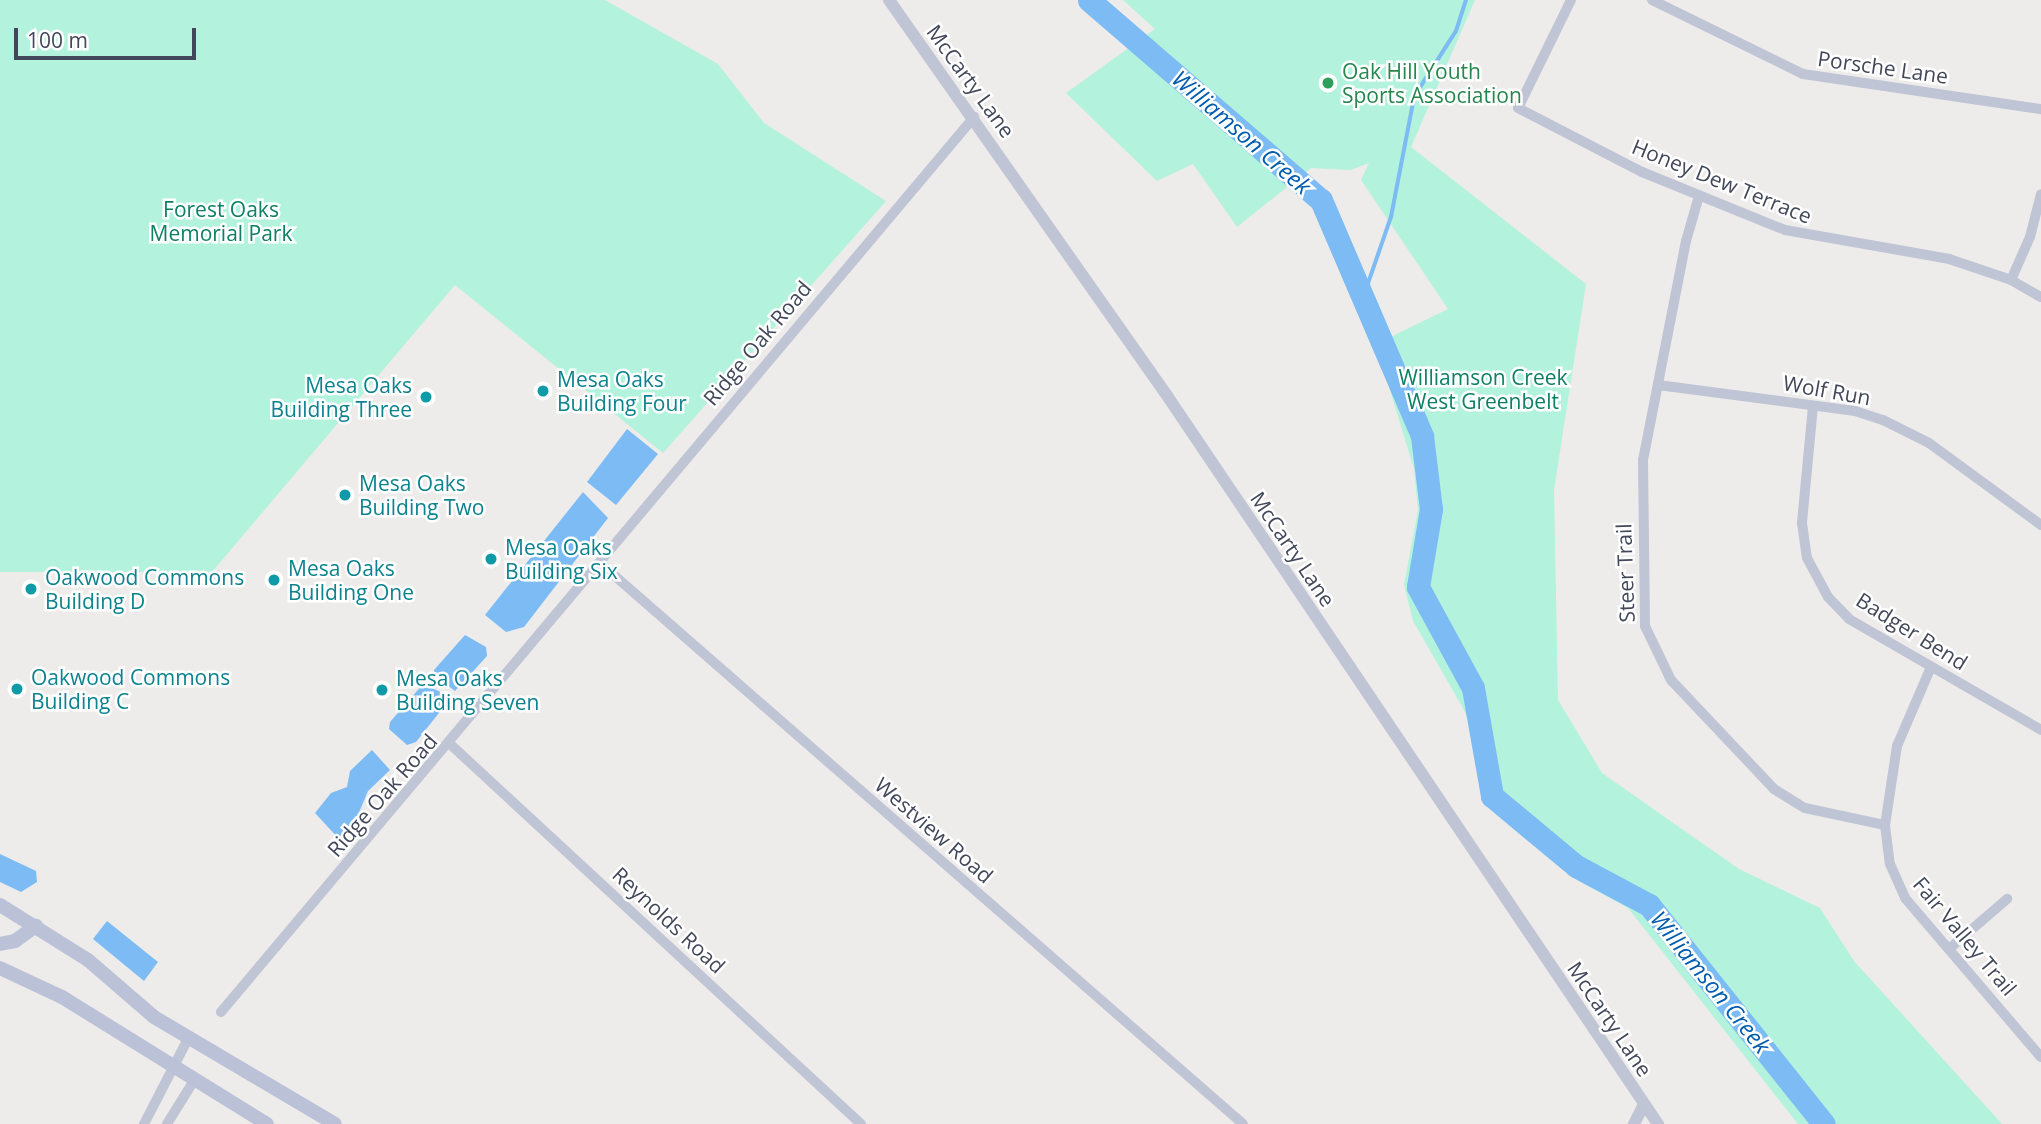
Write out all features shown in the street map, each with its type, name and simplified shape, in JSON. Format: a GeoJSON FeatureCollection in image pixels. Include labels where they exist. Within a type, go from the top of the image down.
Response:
{"type":"FeatureCollection","features":[{"type":"Feature","properties":{"kind":"main road"},"geometry":{"type":"LineString","coordinates":[[0,905],[88,960],[154,1017],[335,1124]]}},
{"type":"Feature","properties":{"kind":"main road"},"geometry":{"type":"LineString","coordinates":[[0,944],[15,941],[36,926]]}},
{"type":"Feature","properties":{"kind":"main road"},"geometry":{"type":"LineString","coordinates":[[0,968],[62,996],[193,1082],[267,1124]]}},
{"type":"Feature","properties":{"kind":"street","name":"McCarty Lane"},"geometry":{"type":"LineString","coordinates":[[889,0],[974,117],[1168,397],[1658,1124]]}},
{"type":"Feature","properties":{"kind":"street","name":"Honey Dew Terrace"},"geometry":{"type":"LineString","coordinates":[[1571,0],[1518,108],[1642,172],[1801,235],[1929,254],[2011,280],[2041,297]]}},
{"type":"Feature","properties":{"kind":"street","name":"Porsche Lane"},"geometry":{"type":"LineString","coordinates":[[1653,0],[1804,75],[2041,109]]}},
{"type":"Feature","properties":{"kind":"street","name":"Ridge Oak Road"},"geometry":{"type":"LineString","coordinates":[[221,1012],[450,744],[974,117]]}},
{"type":"Feature","properties":{"kind":"street"},"geometry":{"type":"LineString","coordinates":[[2011,280],[2031,237],[2041,194]]}},
{"type":"Feature","properties":{"kind":"street","name":"Steer Trail"},"geometry":{"type":"LineString","coordinates":[[1699,196],[1686,241],[1658,385],[1642,489],[1642,591],[1651,645],[1671,680],[1774,789],[1805,808],[1885,825]]}},
{"type":"Feature","properties":{"kind":"street","name":"Wolf Run"},"geometry":{"type":"LineString","coordinates":[[1658,385],[1855,411],[1906,430],[2041,525]]}},
{"type":"Feature","properties":{"kind":"street","name":"Badger Bend"},"geometry":{"type":"LineString","coordinates":[[1813,406],[1802,523],[1814,575],[1849,619],[2041,730]]}},
{"type":"Feature","properties":{"kind":"street","name":"Westview Road"},"geometry":{"type":"LineString","coordinates":[[600,563],[1243,1124]]}},
{"type":"Feature","properties":{"kind":"street","name":"Fair Valley Trail"},"geometry":{"type":"LineString","coordinates":[[1931,667],[1902,728],[1885,825],[1896,883],[2041,1057]]}},
{"type":"Feature","properties":{"kind":"street","name":"Reynolds Road"},"geometry":{"type":"LineString","coordinates":[[450,744],[862,1124]]}},
{"type":"Feature","properties":{"kind":"street"},"geometry":{"type":"LineString","coordinates":[[1949,949],[2007,899]]}},
{"type":"Feature","properties":{"kind":"street"},"geometry":{"type":"LineString","coordinates":[[144,1124],[189,1037]]}},
{"type":"Feature","properties":{"kind":"street"},"geometry":{"type":"LineString","coordinates":[[167,1124],[193,1082]]}},
{"type":"Feature","properties":{"kind":"street"},"geometry":{"type":"LineString","coordinates":[[1634,1124],[1644,1104]]}},
{"type":"Feature","properties":{"kind":"green space","name":"Forest Oaks Memorial Park"},"geometry":{"type":"Polygon","coordinates":[[[0,0],[605,0],[718,64],[764,123],[886,201],[663,453],[455,285],[212,572],[0,572],[0,0]]]}},
{"type":"Feature","properties":{"kind":"green space","name":"Williamson Creek West Greenbelt"},"geometry":{"type":"Polygon","coordinates":[[[1123,0],[1475,0],[1411,147],[1586,284],[1554,490],[1558,700],[1602,773],[1739,869],[1820,908],[1854,961],[2002,1124],[1798,1124],[1628,908],[1577,880],[1533,842],[1495,794],[1464,710],[1413,621],[1404,585],[1418,510],[1414,469],[1376,344],[1448,309],[1361,180],[1369,163],[1351,170],[1311,168],[1237,227],[1193,164],[1157,181],[1066,93],[1155,29],[1123,0]]]}},
{"type":"Feature","properties":{"kind":"water"},"geometry":{"type":"Polygon","coordinates":[[[627,429],[658,454],[616,505],[587,482],[627,429]]]}},
{"type":"Feature","properties":{"kind":"water"},"geometry":{"type":"Polygon","coordinates":[[[583,492],[608,518],[524,627],[506,632],[485,615],[583,492]]]}},
{"type":"Feature","properties":{"kind":"water"},"geometry":{"type":"Polygon","coordinates":[[[465,635],[486,647],[487,656],[455,691],[434,675],[434,670],[465,635]]]}},
{"type":"Feature","properties":{"kind":"water"},"geometry":{"type":"Polygon","coordinates":[[[423,684],[443,693],[446,704],[416,742],[407,745],[389,729],[390,722],[423,684]]]}},
{"type":"Feature","properties":{"kind":"water"},"geometry":{"type":"Polygon","coordinates":[[[372,750],[390,770],[368,791],[358,815],[339,839],[315,813],[331,793],[347,787],[350,771],[372,750]]]}},
{"type":"Feature","properties":{"kind":"water"},"geometry":{"type":"Polygon","coordinates":[[[0,854],[36,871],[37,882],[21,892],[0,882],[0,854]]]}},
{"type":"Feature","properties":{"kind":"water"},"geometry":{"type":"Polygon","coordinates":[[[107,921],[158,962],[144,981],[93,939],[107,921]]]}},
{"type":"Feature","properties":{"kind":"waterway","name":"Williamson Creek"},"geometry":{"type":"LineString","coordinates":[[1089,0],[1321,200],[1422,436],[1431,509],[1418,587],[1473,688],[1492,796],[1576,866],[1649,905],[1824,1124]]}},
{"type":"Feature","properties":{"kind":"waterway"},"geometry":{"type":"LineString","coordinates":[[1364,295],[1391,217],[1414,97],[1456,31],[1466,0]]}},
{"type":"Feature","properties":{"kind":"place","name":"Oak Hill Youth Sports Association"},"geometry":{"type":"Point","coordinates":[1328,83]}},
{"type":"Feature","properties":{"kind":"place","name":"Mesa Oaks Building Four"},"geometry":{"type":"Point","coordinates":[543,391]}},
{"type":"Feature","properties":{"kind":"place","name":"Mesa Oaks Building Three"},"geometry":{"type":"Point","coordinates":[426,397]}},
{"type":"Feature","properties":{"kind":"place","name":"Mesa Oaks Building Two"},"geometry":{"type":"Point","coordinates":[345,495]}},
{"type":"Feature","properties":{"kind":"place","name":"Mesa Oaks Building Six"},"geometry":{"type":"Point","coordinates":[491,559]}},
{"type":"Feature","properties":{"kind":"place","name":"Mesa Oaks Building One"},"geometry":{"type":"Point","coordinates":[274,580]}},
{"type":"Feature","properties":{"kind":"place","name":"Oakwood Commons Building D"},"geometry":{"type":"Point","coordinates":[31,589]}},
{"type":"Feature","properties":{"kind":"place","name":"Oakwood Commons Building C"},"geometry":{"type":"Point","coordinates":[17,689]}},
{"type":"Feature","properties":{"kind":"place","name":"Mesa Oaks Building Seven"},"geometry":{"type":"Point","coordinates":[382,690]}}]}
